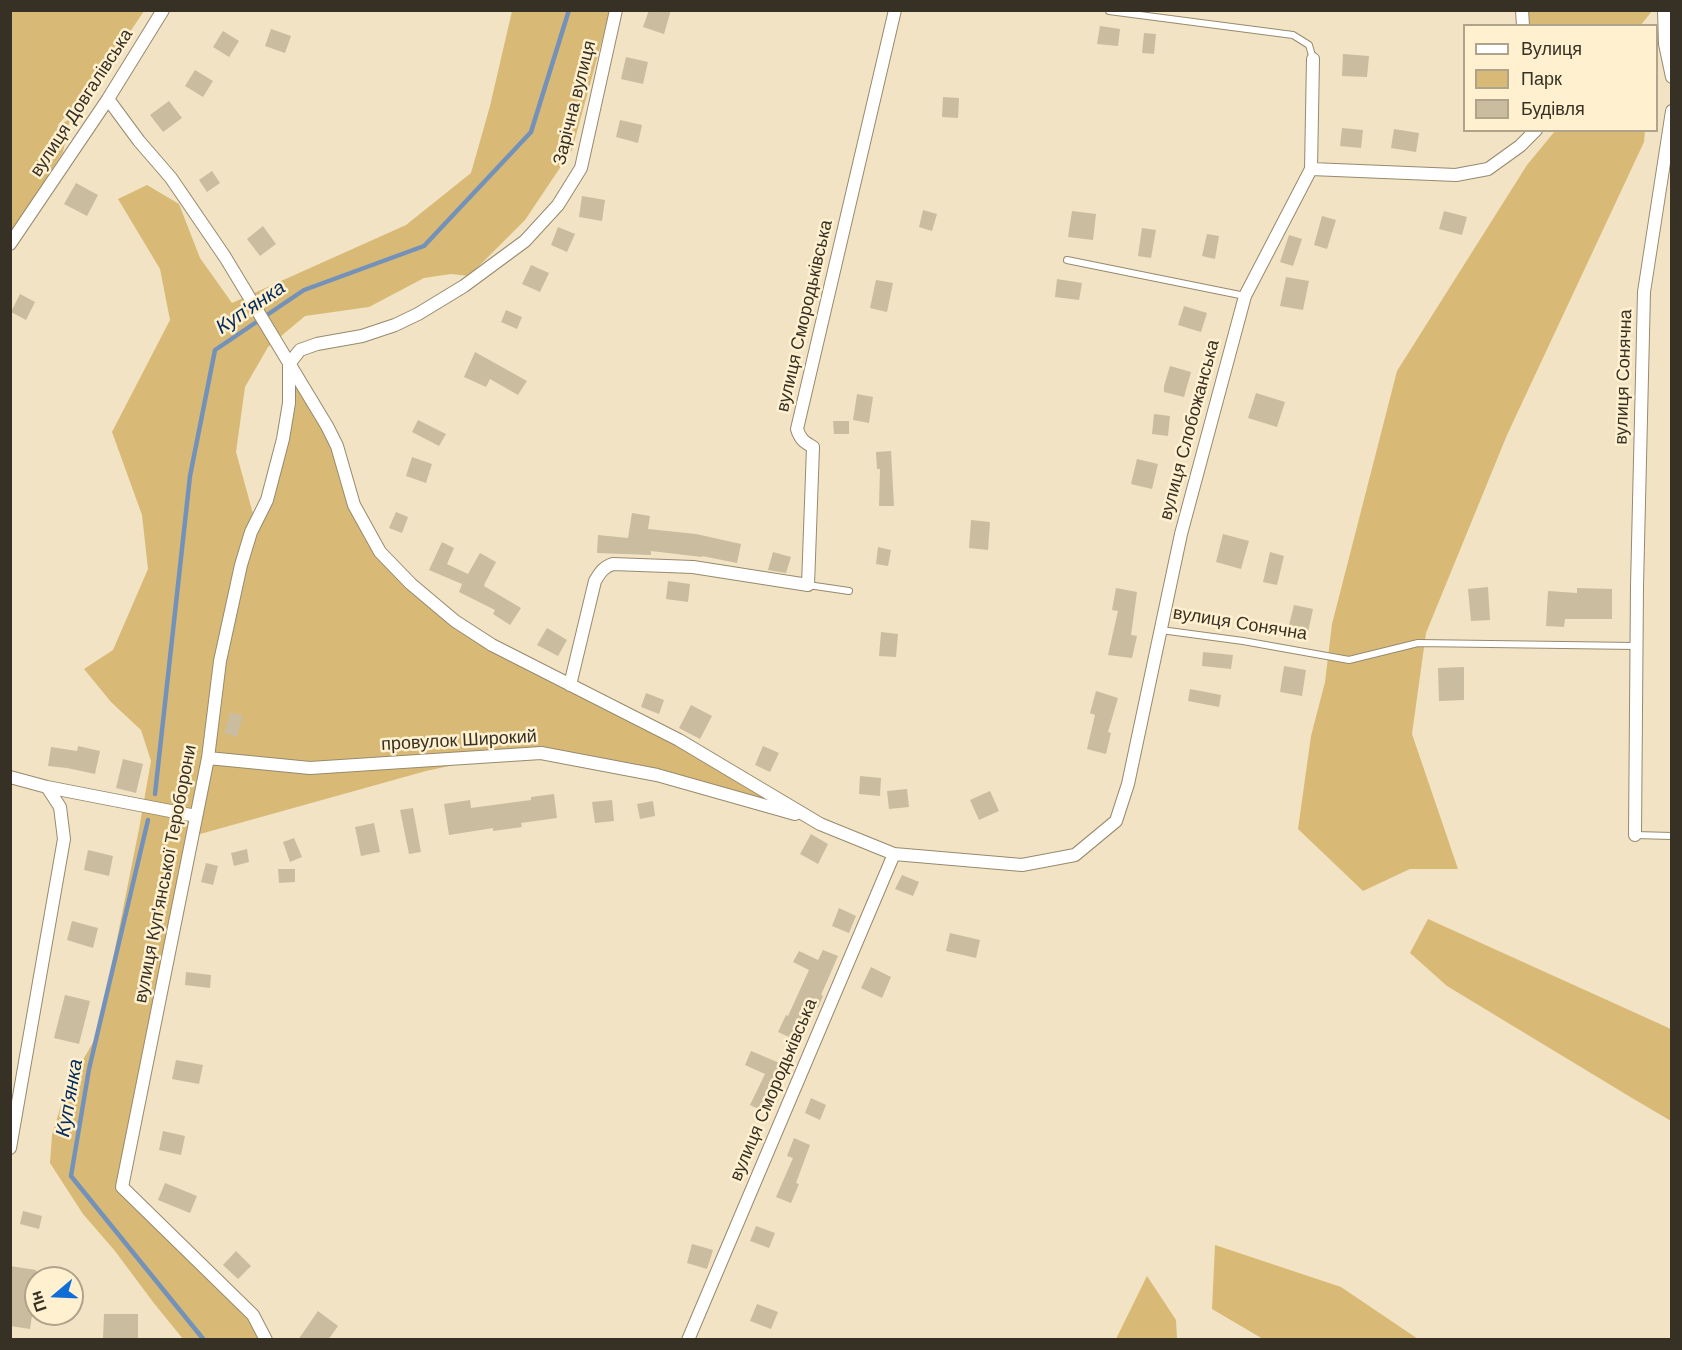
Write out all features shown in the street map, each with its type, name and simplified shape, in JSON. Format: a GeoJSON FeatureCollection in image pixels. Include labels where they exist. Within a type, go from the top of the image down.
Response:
{"type":"FeatureCollection","features":[{"type":"Feature","properties":{"kind":"street","name":"вулиця Довгалівська"},"geometry":{"type":"LineString","coordinates":[[10,244],[108,99],[163,10]]}},
{"type":"Feature","properties":{"kind":"street","name":"Зарічна вулиця"},"geometry":{"type":"LineString","coordinates":[[290,364],[300,350],[317,344],[362,336],[395,325],[418,314],[464,286],[525,241],[558,205],[581,168],[616,10]]}},
{"type":"Feature","properties":{"kind":"street","name":"вулиця Смородьківська"},"geometry":{"type":"LineString","coordinates":[[808,585],[813,447],[803,441],[797,429],[895,10]]}},
{"type":"Feature","properties":{"kind":"street"},"geometry":{"type":"LineString","coordinates":[[1664,10],[1660,45],[1671,76]]}},
{"type":"Feature","properties":{"kind":"street","name":"вулиця Слобожанська"},"geometry":{"type":"LineString","coordinates":[[894,854],[1022,865],[1075,855],[1116,821],[1128,784],[1181,534],[1245,296],[1311,169],[1313,59]]}},
{"type":"Feature","properties":{"kind":"street"},"geometry":{"type":"LineString","coordinates":[[108,99],[139,141],[171,178],[225,257],[337,446],[354,505],[380,552],[411,584],[455,621],[492,645],[679,740],[812,819],[894,854]]}},
{"type":"Feature","properties":{"kind":"street","name":"вулиця Сонячна"},"geometry":{"type":"LineString","coordinates":[[1635,835],[1636,646],[1644,292],[1671,111]]}},
{"type":"Feature","properties":{"kind":"street"},"geometry":{"type":"LineString","coordinates":[[1311,169],[1455,175],[1488,169],[1520,146],[1533,132]]}},
{"type":"Feature","properties":{"kind":"street","name":"вулиця Куп'янської Тероборони"},"geometry":{"type":"LineString","coordinates":[[266,1340],[253,1316],[122,1187],[208,758],[220,661],[241,565],[251,532],[267,500],[283,439],[289,403],[290,364]]}},
{"type":"Feature","properties":{"kind":"street"},"geometry":{"type":"LineString","coordinates":[[570,685],[595,581],[606,566],[613,564],[693,567],[808,585]]}},
{"type":"Feature","properties":{"kind":"street","name":"провулок Широкий"},"geometry":{"type":"LineString","coordinates":[[208,758],[310,768],[541,753],[657,775],[812,819]]}},
{"type":"Feature","properties":{"kind":"street"},"geometry":{"type":"LineString","coordinates":[[10,777],[46,788],[196,816]]}},
{"type":"Feature","properties":{"kind":"street"},"geometry":{"type":"LineString","coordinates":[[10,1148],[64,839],[60,807],[46,788]]}},
{"type":"Feature","properties":{"kind":"street","name":"вулиця Смородьківська"},"geometry":{"type":"LineString","coordinates":[[688,1340],[894,854]]}},
{"type":"Feature","properties":{"kind":"lane"},"geometry":{"type":"LineString","coordinates":[[1108,10],[1293,35],[1309,45],[1313,59]]}},
{"type":"Feature","properties":{"kind":"lane"},"geometry":{"type":"LineString","coordinates":[[1067,260],[1245,296]]}},
{"type":"Feature","properties":{"kind":"lane"},"geometry":{"type":"LineString","coordinates":[[808,585],[849,591]]}},
{"type":"Feature","properties":{"kind":"lane","name":"вулиця Сонячна"},"geometry":{"type":"LineString","coordinates":[[1161,630],[1242,641],[1349,660],[1418,643],[1636,646]]}},
{"type":"Feature","properties":{"kind":"lane"},"geometry":{"type":"LineString","coordinates":[[1635,835],[1671,836]]}},
{"type":"Feature","properties":{"kind":"green space"},"geometry":{"type":"Polygon","coordinates":[[[11,11],[144,11],[101,75],[57,126],[70,119],[63,152],[11,236],[11,11]]]}},
{"type":"Feature","properties":{"kind":"green space"},"geometry":{"type":"Polygon","coordinates":[[[512,11],[610,11],[572,150],[525,220],[469,276],[451,274],[424,278],[369,307],[305,316],[268,347],[245,387],[236,452],[255,521],[274,473],[289,364],[327,426],[367,530],[455,621],[812,819],[549,754],[496,756],[426,771],[193,836],[122,1187],[234,1297],[264,1339],[183,1339],[115,1251],[83,1214],[50,1163],[52,1135],[66,1089],[98,1034],[151,761],[141,730],[111,702],[84,669],[113,650],[148,569],[142,515],[112,432],[170,320],[160,269],[118,199],[147,185],[179,204],[200,258],[232,303],[406,225],[471,173],[490,106],[512,11]],[[250,532],[240,549],[226,631],[250,532]]]}},
{"type":"Feature","properties":{"kind":"green space"},"geometry":{"type":"Polygon","coordinates":[[[1523,11],[1652,11],[1642,24],[1524,24],[1523,11]]]}},
{"type":"Feature","properties":{"kind":"green space"},"geometry":{"type":"Polygon","coordinates":[[[1554,132],[1645,132],[1644,142],[1507,435],[1426,633],[1412,734],[1458,869],[1410,869],[1363,891],[1298,829],[1311,736],[1325,682],[1332,624],[1397,371],[1527,165],[1554,132]]]}},
{"type":"Feature","properties":{"kind":"green space"},"geometry":{"type":"Polygon","coordinates":[[[1428,919],[1671,1029],[1671,1121],[1447,986],[1410,953],[1428,919]]]}},
{"type":"Feature","properties":{"kind":"green space"},"geometry":{"type":"Polygon","coordinates":[[[1215,1245],[1341,1287],[1418,1339],[1263,1339],[1212,1309],[1215,1245]]]}},
{"type":"Feature","properties":{"kind":"green space"},"geometry":{"type":"Polygon","coordinates":[[[1147,1276],[1176,1320],[1177,1339],[1116,1339],[1147,1276]]]}},
{"type":"Feature","properties":{"kind":"building"},"geometry":{"type":"Polygon","coordinates":[[[649,10],[671,10],[664,34],[643,27],[649,10]]]}},
{"type":"Feature","properties":{"kind":"building"},"geometry":{"type":"Polygon","coordinates":[[[1100,26],[1120,29],[1118,46],[1097,44],[1100,26]]]}},
{"type":"Feature","properties":{"kind":"building"},"geometry":{"type":"Polygon","coordinates":[[[271,29],[291,36],[285,53],[265,46],[271,29]]]}},
{"type":"Feature","properties":{"kind":"building"},"geometry":{"type":"Polygon","coordinates":[[[223,31],[239,41],[229,57],[213,47],[223,31]]]}},
{"type":"Feature","properties":{"kind":"building"},"geometry":{"type":"Polygon","coordinates":[[[1144,33],[1156,34],[1154,54],[1142,53],[1144,33]]]}},
{"type":"Feature","properties":{"kind":"building"},"geometry":{"type":"Polygon","coordinates":[[[1343,54],[1369,56],[1367,77],[1342,76],[1343,54]]]}},
{"type":"Feature","properties":{"kind":"building"},"geometry":{"type":"Polygon","coordinates":[[[626,57],[648,62],[643,84],[621,79],[626,57]]]}},
{"type":"Feature","properties":{"kind":"building"},"geometry":{"type":"Polygon","coordinates":[[[195,70],[213,81],[203,97],[185,86],[195,70]]]}},
{"type":"Feature","properties":{"kind":"building"},"geometry":{"type":"Polygon","coordinates":[[[943,97],[959,98],[958,118],[942,117],[943,97]]]}},
{"type":"Feature","properties":{"kind":"building"},"geometry":{"type":"Polygon","coordinates":[[[169,101],[182,118],[163,132],[150,115],[169,101]]]}},
{"type":"Feature","properties":{"kind":"building"},"geometry":{"type":"Polygon","coordinates":[[[620,120],[642,125],[638,143],[616,137],[620,120]]]}},
{"type":"Feature","properties":{"kind":"building"},"geometry":{"type":"Polygon","coordinates":[[[1342,128],[1363,130],[1361,148],[1340,146],[1342,128]]]}},
{"type":"Feature","properties":{"kind":"building"},"geometry":{"type":"Polygon","coordinates":[[[1394,129],[1419,133],[1416,152],[1391,148],[1394,129]]]}},
{"type":"Feature","properties":{"kind":"building"},"geometry":{"type":"Polygon","coordinates":[[[212,171],[220,183],[207,192],[199,180],[212,171]]]}},
{"type":"Feature","properties":{"kind":"building"},"geometry":{"type":"Polygon","coordinates":[[[76,183],[98,195],[87,216],[64,204],[76,183]]]}},
{"type":"Feature","properties":{"kind":"building"},"geometry":{"type":"Polygon","coordinates":[[[582,196],[605,200],[602,221],[579,217],[582,196]]]}},
{"type":"Feature","properties":{"kind":"building"},"geometry":{"type":"Polygon","coordinates":[[[923,210],[937,214],[932,231],[919,227],[923,210]]]}},
{"type":"Feature","properties":{"kind":"building"},"geometry":{"type":"Polygon","coordinates":[[[1072,211],[1096,214],[1093,240],[1068,237],[1072,211]]]}},
{"type":"Feature","properties":{"kind":"building"},"geometry":{"type":"Polygon","coordinates":[[[1444,211],[1467,217],[1462,235],[1439,229],[1444,211]]]}},
{"type":"Feature","properties":{"kind":"building"},"geometry":{"type":"Polygon","coordinates":[[[1322,216],[1336,220],[1327,249],[1314,245],[1322,216]]]}},
{"type":"Feature","properties":{"kind":"building"},"geometry":{"type":"Polygon","coordinates":[[[263,226],[276,244],[260,256],[247,239],[263,226]]]}},
{"type":"Feature","properties":{"kind":"building"},"geometry":{"type":"Polygon","coordinates":[[[558,227],[575,234],[567,252],[551,245],[558,227]]]}},
{"type":"Feature","properties":{"kind":"building"},"geometry":{"type":"Polygon","coordinates":[[[1142,228],[1156,230],[1151,258],[1138,256],[1142,228]]]}},
{"type":"Feature","properties":{"kind":"building"},"geometry":{"type":"Polygon","coordinates":[[[1207,234],[1219,236],[1215,259],[1202,256],[1207,234]]]}},
{"type":"Feature","properties":{"kind":"building"},"geometry":{"type":"Polygon","coordinates":[[[1289,235],[1302,239],[1293,266],[1280,262],[1289,235]]]}},
{"type":"Feature","properties":{"kind":"building"},"geometry":{"type":"Polygon","coordinates":[[[531,265],[549,273],[540,292],[522,284],[531,265]]]}},
{"type":"Feature","properties":{"kind":"building"},"geometry":{"type":"Polygon","coordinates":[[[1286,277],[1309,281],[1303,310],[1280,306],[1286,277]]]}},
{"type":"Feature","properties":{"kind":"building"},"geometry":{"type":"Polygon","coordinates":[[[1057,279],[1082,283],[1079,300],[1055,297],[1057,279]]]}},
{"type":"Feature","properties":{"kind":"building"},"geometry":{"type":"Polygon","coordinates":[[[876,280],[893,283],[887,312],[870,308],[876,280]]]}},
{"type":"Feature","properties":{"kind":"building"},"geometry":{"type":"Polygon","coordinates":[[[20,294],[35,302],[26,320],[11,312],[20,294]]]}},
{"type":"Feature","properties":{"kind":"building"},"geometry":{"type":"Polygon","coordinates":[[[1184,306],[1207,313],[1201,332],[1178,325],[1184,306]]]}},
{"type":"Feature","properties":{"kind":"building"},"geometry":{"type":"Polygon","coordinates":[[[506,310],[522,317],[517,329],[501,322],[506,310]]]}},
{"type":"Feature","properties":{"kind":"building"},"geometry":{"type":"Polygon","coordinates":[[[475,352],[527,381],[518,395],[490,379],[486,387],[464,377],[475,352]]]}},
{"type":"Feature","properties":{"kind":"building"},"geometry":{"type":"Polygon","coordinates":[[[1170,366],[1191,372],[1184,397],[1164,392],[1170,366]]]}},
{"type":"Feature","properties":{"kind":"building"},"geometry":{"type":"Polygon","coordinates":[[[1256,393],[1285,402],[1277,427],[1248,418],[1256,393]]]}},
{"type":"Feature","properties":{"kind":"building"},"geometry":{"type":"Polygon","coordinates":[[[857,394],[873,397],[869,423],[853,420],[857,394]]]}},
{"type":"Feature","properties":{"kind":"building"},"geometry":{"type":"Polygon","coordinates":[[[1154,414],[1170,416],[1168,436],[1152,434],[1154,414]]]}},
{"type":"Feature","properties":{"kind":"building"},"geometry":{"type":"Polygon","coordinates":[[[418,420],[446,434],[439,446],[412,432],[418,420]]]}},
{"type":"Feature","properties":{"kind":"building"},"geometry":{"type":"Polygon","coordinates":[[[833,421],[849,421],[849,434],[834,434],[833,421]]]}},
{"type":"Feature","properties":{"kind":"building"},"geometry":{"type":"Polygon","coordinates":[[[891,451],[894,506],[879,506],[880,469],[877,469],[876,452],[891,451]]]}},
{"type":"Feature","properties":{"kind":"building"},"geometry":{"type":"Polygon","coordinates":[[[412,457],[432,464],[426,483],[406,476],[412,457]]]}},
{"type":"Feature","properties":{"kind":"building"},"geometry":{"type":"Polygon","coordinates":[[[1137,459],[1158,464],[1152,489],[1131,484],[1137,459]]]}},
{"type":"Feature","properties":{"kind":"building"},"geometry":{"type":"Polygon","coordinates":[[[396,512],[408,517],[402,533],[389,528],[396,512]]]}},
{"type":"Feature","properties":{"kind":"building"},"geometry":{"type":"Polygon","coordinates":[[[632,513],[650,516],[648,529],[696,534],[741,544],[737,563],[702,556],[651,551],[651,555],[597,553],[598,535],[628,538],[632,513]]]}},
{"type":"Feature","properties":{"kind":"building"},"geometry":{"type":"Polygon","coordinates":[[[971,520],[990,522],[988,550],[969,548],[971,520]]]}},
{"type":"Feature","properties":{"kind":"building"},"geometry":{"type":"Polygon","coordinates":[[[1223,534],[1249,541],[1241,569],[1216,562],[1223,534]]]}},
{"type":"Feature","properties":{"kind":"building"},"geometry":{"type":"Polygon","coordinates":[[[442,542],[454,548],[447,564],[468,574],[480,553],[496,562],[484,586],[521,608],[510,625],[493,614],[495,610],[459,592],[462,584],[429,570],[442,542]]]}},
{"type":"Feature","properties":{"kind":"building"},"geometry":{"type":"Polygon","coordinates":[[[878,547],[891,550],[888,566],[876,564],[878,547]]]}},
{"type":"Feature","properties":{"kind":"building"},"geometry":{"type":"Polygon","coordinates":[[[773,552],[791,557],[786,573],[768,570],[773,552]]]}},
{"type":"Feature","properties":{"kind":"building"},"geometry":{"type":"Polygon","coordinates":[[[1270,552],[1284,556],[1277,585],[1263,582],[1270,552]]]}},
{"type":"Feature","properties":{"kind":"building"},"geometry":{"type":"Polygon","coordinates":[[[668,581],[690,584],[688,602],[666,599],[668,581]]]}},
{"type":"Feature","properties":{"kind":"building"},"geometry":{"type":"Polygon","coordinates":[[[1488,587],[1490,620],[1471,621],[1468,589],[1488,587]]]}},
{"type":"Feature","properties":{"kind":"building"},"geometry":{"type":"Polygon","coordinates":[[[1116,588],[1137,592],[1131,635],[1137,636],[1132,658],[1108,655],[1118,611],[1112,610],[1116,588]]]}},
{"type":"Feature","properties":{"kind":"building"},"geometry":{"type":"Polygon","coordinates":[[[1577,588],[1612,589],[1612,619],[1565,619],[1564,627],[1546,626],[1548,591],[1577,593],[1577,588]]]}},
{"type":"Feature","properties":{"kind":"building"},"geometry":{"type":"Polygon","coordinates":[[[1294,605],[1313,609],[1307,637],[1287,633],[1294,605]]]}},
{"type":"Feature","properties":{"kind":"building"},"geometry":{"type":"Polygon","coordinates":[[[547,628],[567,640],[558,656],[537,645],[547,628]]]}},
{"type":"Feature","properties":{"kind":"building"},"geometry":{"type":"Polygon","coordinates":[[[881,632],[898,634],[896,657],[879,656],[881,632]]]}},
{"type":"Feature","properties":{"kind":"building"},"geometry":{"type":"Polygon","coordinates":[[[1203,652],[1233,655],[1231,669],[1202,666],[1203,652]]]}},
{"type":"Feature","properties":{"kind":"building"},"geometry":{"type":"Polygon","coordinates":[[[1284,666],[1306,670],[1302,696],[1280,692],[1284,666]]]}},
{"type":"Feature","properties":{"kind":"building"},"geometry":{"type":"Polygon","coordinates":[[[1464,667],[1464,700],[1439,701],[1438,668],[1464,667]]]}},
{"type":"Feature","properties":{"kind":"building"},"geometry":{"type":"Polygon","coordinates":[[[1190,689],[1221,695],[1219,707],[1188,701],[1190,689]]]}},
{"type":"Feature","properties":{"kind":"building"},"geometry":{"type":"Polygon","coordinates":[[[1096,691],[1118,698],[1108,732],[1111,733],[1106,754],[1087,749],[1095,715],[1090,713],[1096,691]]]}},
{"type":"Feature","properties":{"kind":"building"},"geometry":{"type":"Polygon","coordinates":[[[646,693],[664,700],[659,714],[641,707],[646,693]]]}},
{"type":"Feature","properties":{"kind":"building"},"geometry":{"type":"Polygon","coordinates":[[[691,705],[712,716],[700,739],[679,728],[691,705]]]}},
{"type":"Feature","properties":{"kind":"building"},"geometry":{"type":"Polygon","coordinates":[[[230,712],[243,716],[237,737],[224,733],[230,712]]]}},
{"type":"Feature","properties":{"kind":"building"},"geometry":{"type":"Polygon","coordinates":[[[78,746],[100,751],[95,774],[48,766],[51,747],[77,751],[78,746]]]}},
{"type":"Feature","properties":{"kind":"building"},"geometry":{"type":"Polygon","coordinates":[[[763,746],[779,753],[770,772],[755,765],[763,746]]]}},
{"type":"Feature","properties":{"kind":"building"},"geometry":{"type":"Polygon","coordinates":[[[123,759],[143,764],[136,793],[116,788],[123,759]]]}},
{"type":"Feature","properties":{"kind":"building"},"geometry":{"type":"Polygon","coordinates":[[[860,776],[881,778],[880,796],[859,794],[860,776]]]}},
{"type":"Feature","properties":{"kind":"building"},"geometry":{"type":"Polygon","coordinates":[[[907,789],[909,807],[889,809],[887,791],[907,789]]]}},
{"type":"Feature","properties":{"kind":"building"},"geometry":{"type":"Polygon","coordinates":[[[990,791],[999,811],[979,820],[970,800],[990,791]]]}},
{"type":"Feature","properties":{"kind":"building"},"geometry":{"type":"Polygon","coordinates":[[[554,794],[557,818],[521,823],[522,827],[493,831],[493,828],[449,835],[444,804],[470,800],[471,808],[531,800],[531,797],[554,794]]]}},
{"type":"Feature","properties":{"kind":"building"},"geometry":{"type":"Polygon","coordinates":[[[612,800],[614,821],[595,823],[592,802],[612,800]]]}},
{"type":"Feature","properties":{"kind":"building"},"geometry":{"type":"Polygon","coordinates":[[[653,801],[655,816],[640,819],[637,804],[653,801]]]}},
{"type":"Feature","properties":{"kind":"building"},"geometry":{"type":"Polygon","coordinates":[[[413,808],[421,852],[409,854],[400,810],[413,808]]]}},
{"type":"Feature","properties":{"kind":"building"},"geometry":{"type":"Polygon","coordinates":[[[374,823],[380,852],[361,856],[355,827],[374,823]]]}},
{"type":"Feature","properties":{"kind":"building"},"geometry":{"type":"Polygon","coordinates":[[[811,834],[828,844],[818,864],[800,854],[811,834]]]}},
{"type":"Feature","properties":{"kind":"building"},"geometry":{"type":"Polygon","coordinates":[[[294,838],[302,857],[290,862],[283,842],[294,838]]]}},
{"type":"Feature","properties":{"kind":"building"},"geometry":{"type":"Polygon","coordinates":[[[247,849],[249,862],[234,866],[231,853],[247,849]]]}},
{"type":"Feature","properties":{"kind":"building"},"geometry":{"type":"Polygon","coordinates":[[[88,850],[113,856],[109,876],[84,870],[88,850]]]}},
{"type":"Feature","properties":{"kind":"building"},"geometry":{"type":"Polygon","coordinates":[[[206,863],[218,866],[213,885],[201,882],[206,863]]]}},
{"type":"Feature","properties":{"kind":"building"},"geometry":{"type":"Polygon","coordinates":[[[278,869],[295,869],[295,882],[279,883],[278,869]]]}},
{"type":"Feature","properties":{"kind":"building"},"geometry":{"type":"Polygon","coordinates":[[[902,875],[919,882],[913,896],[895,889],[902,875]]]}},
{"type":"Feature","properties":{"kind":"building"},"geometry":{"type":"Polygon","coordinates":[[[839,908],[856,916],[849,933],[832,926],[839,908]]]}},
{"type":"Feature","properties":{"kind":"building"},"geometry":{"type":"Polygon","coordinates":[[[72,921],[98,928],[93,948],[67,940],[72,921]]]}},
{"type":"Feature","properties":{"kind":"building"},"geometry":{"type":"Polygon","coordinates":[[[950,933],[980,940],[976,958],[946,951],[950,933]]]}},
{"type":"Feature","properties":{"kind":"building"},"geometry":{"type":"Polygon","coordinates":[[[823,950],[838,956],[821,995],[823,996],[818,1008],[816,1007],[800,1042],[778,1032],[809,970],[793,962],[799,951],[818,960],[823,950]]]}},
{"type":"Feature","properties":{"kind":"building"},"geometry":{"type":"Polygon","coordinates":[[[871,967],[891,977],[882,998],[861,988],[871,967]]]}},
{"type":"Feature","properties":{"kind":"building"},"geometry":{"type":"Polygon","coordinates":[[[186,972],[211,975],[210,988],[185,985],[186,972]]]}},
{"type":"Feature","properties":{"kind":"building"},"geometry":{"type":"Polygon","coordinates":[[[65,995],[90,1001],[79,1044],[54,1038],[65,995]]]}},
{"type":"Feature","properties":{"kind":"building"},"geometry":{"type":"Polygon","coordinates":[[[751,1051],[789,1067],[769,1114],[750,1105],[765,1074],[745,1065],[751,1051]]]}},
{"type":"Feature","properties":{"kind":"building"},"geometry":{"type":"Polygon","coordinates":[[[176,1060],[203,1065],[199,1084],[172,1079],[176,1060]]]}},
{"type":"Feature","properties":{"kind":"building"},"geometry":{"type":"Polygon","coordinates":[[[811,1098],[826,1105],[820,1120],[805,1113],[811,1098]]]}},
{"type":"Feature","properties":{"kind":"building"},"geometry":{"type":"Polygon","coordinates":[[[163,1131],[185,1136],[181,1155],[159,1150],[163,1131]]]}},
{"type":"Feature","properties":{"kind":"building"},"geometry":{"type":"Polygon","coordinates":[[[794,1138],[810,1145],[791,1203],[776,1197],[793,1158],[787,1156],[794,1138]]]}},
{"type":"Feature","properties":{"kind":"building"},"geometry":{"type":"Polygon","coordinates":[[[165,1183],[197,1196],[190,1213],[158,1200],[165,1183]]]}},
{"type":"Feature","properties":{"kind":"building"},"geometry":{"type":"Polygon","coordinates":[[[23,1211],[42,1216],[39,1229],[20,1224],[23,1211]]]}},
{"type":"Feature","properties":{"kind":"building"},"geometry":{"type":"Polygon","coordinates":[[[756,1226],[775,1233],[769,1248],[750,1241],[756,1226]]]}},
{"type":"Feature","properties":{"kind":"building"},"geometry":{"type":"Polygon","coordinates":[[[692,1244],[713,1250],[707,1269],[687,1263],[692,1244]]]}},
{"type":"Feature","properties":{"kind":"building"},"geometry":{"type":"Polygon","coordinates":[[[236,1251],[251,1266],[238,1279],[223,1265],[236,1251]]]}},
{"type":"Feature","properties":{"kind":"building"},"geometry":{"type":"Polygon","coordinates":[[[10,1266],[24,1268],[24,1326],[30,1326],[30,1329],[10,1326],[10,1266]]]}},
{"type":"Feature","properties":{"kind":"building"},"geometry":{"type":"Polygon","coordinates":[[[757,1304],[778,1312],[771,1329],[750,1321],[757,1304]]]}},
{"type":"Feature","properties":{"kind":"building"},"geometry":{"type":"Polygon","coordinates":[[[318,1311],[338,1326],[328,1340],[298,1340],[318,1311]]]}},
{"type":"Feature","properties":{"kind":"building"},"geometry":{"type":"Polygon","coordinates":[[[104,1314],[138,1314],[138,1339],[103,1339],[104,1314]]]}},
{"type":"Feature","properties":{"kind":"waterway","name":"Куп'янка"},"geometry":{"type":"LineString","coordinates":[[155,794],[190,476],[215,350],[304,290],[424,246],[531,132],[569,10]]}},
{"type":"Feature","properties":{"kind":"waterway","name":"Куп'янка"},"geometry":{"type":"LineString","coordinates":[[148,820],[89,1069],[71,1176],[204,1340]]}}]}
